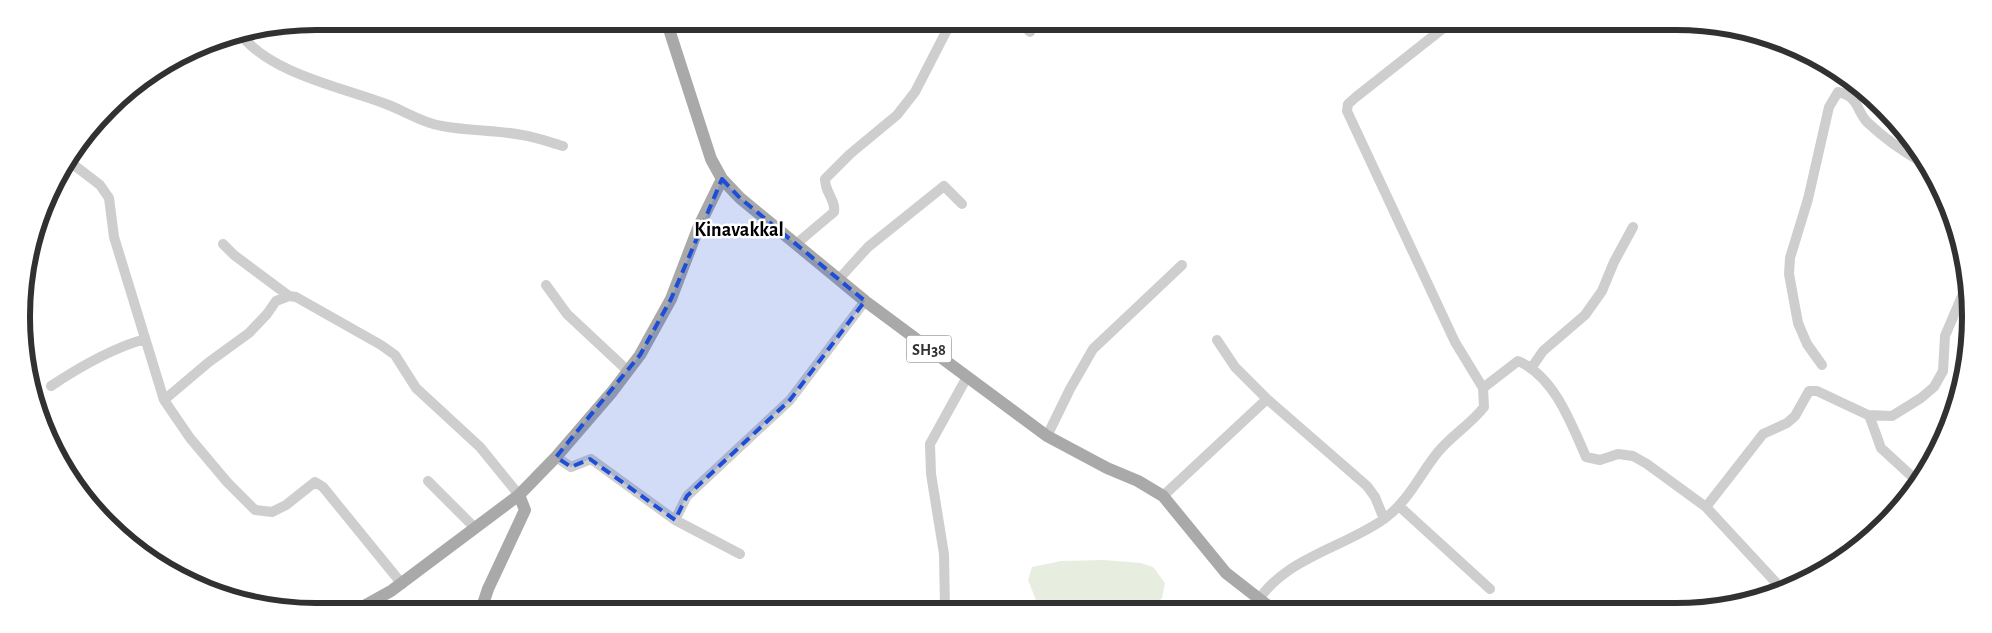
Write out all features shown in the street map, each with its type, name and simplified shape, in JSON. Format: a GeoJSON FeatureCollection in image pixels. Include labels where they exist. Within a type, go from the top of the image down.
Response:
{"type":"FeatureCollection","features":[{"type":"Feature","properties":{"kind":"main road","name":"SH38"},"geometry":{"type":"LineString","coordinates":[[669,30],[708,151],[722,179],[740,198],[865,301],[1047,436],[1107,468],[1138,481],[1163,496],[1226,573],[1256,603]]}},
{"type":"Feature","properties":{"kind":"main road"},"geometry":{"type":"LineString","coordinates":[[369,603],[402,584],[519,496],[556,456],[628,371],[640,355],[671,299],[699,226],[722,179]]}},
{"type":"Feature","properties":{"kind":"main road"},"geometry":{"type":"LineString","coordinates":[[483,603],[525,510],[519,496]]}},
{"type":"Feature","properties":{"kind":"street"},"geometry":{"type":"LineString","coordinates":[[796,244],[834,212],[834,206],[825,189],[825,179],[850,154],[897,115],[915,92],[947,30]]}},
{"type":"Feature","properties":{"kind":"street"},"geometry":{"type":"LineString","coordinates":[[1256,603],[1276,582],[1310,556],[1361,533],[1384,519],[1399,506],[1439,450],[1475,419],[1484,407],[1483,388],[1455,342],[1347,111],[1348,104],[1356,96],[1441,30]]}},
{"type":"Feature","properties":{"kind":"street"},"geometry":{"type":"LineString","coordinates":[[245,39],[251,47],[280,64],[320,81],[387,104],[422,121],[442,126],[524,135],[563,146]]}},
{"type":"Feature","properties":{"kind":"street"},"geometry":{"type":"LineString","coordinates":[[1822,365],[1807,344],[1798,323],[1789,274],[1790,258],[1808,199],[1829,107],[1838,92],[1847,94],[1856,101],[1866,120],[1900,150],[1915,158]]}},
{"type":"Feature","properties":{"kind":"street"},"geometry":{"type":"LineString","coordinates":[[73,165],[100,185],[109,198],[114,237],[164,400],[190,438],[227,482],[255,510],[272,512],[286,505],[315,482],[323,487],[402,584]]}},
{"type":"Feature","properties":{"kind":"street"},"geometry":{"type":"LineString","coordinates":[[839,279],[868,247],[944,186],[962,204]]}},
{"type":"Feature","properties":{"kind":"street"},"geometry":{"type":"LineString","coordinates":[[1532,367],[1543,351],[1585,315],[1602,291],[1614,262],[1633,227]]}},
{"type":"Feature","properties":{"kind":"street"},"geometry":{"type":"LineString","coordinates":[[223,244],[234,255],[289,296]]}},
{"type":"Feature","properties":{"kind":"street"},"geometry":{"type":"LineString","coordinates":[[1047,436],[1093,348],[1182,265]]}},
{"type":"Feature","properties":{"kind":"street"},"geometry":{"type":"LineString","coordinates":[[546,285],[567,314],[628,371]]}},
{"type":"Feature","properties":{"kind":"street"},"geometry":{"type":"LineString","coordinates":[[164,400],[209,362],[249,333],[267,314],[276,300],[296,296],[395,355],[416,388],[480,447],[519,496]]}},
{"type":"Feature","properties":{"kind":"street"},"geometry":{"type":"LineString","coordinates":[[1706,507],[1763,434],[1787,423],[1795,416],[1809,391],[1817,391],[1848,408],[1869,415],[1892,416],[1934,388],[1943,371],[1946,336],[1961,299]]}},
{"type":"Feature","properties":{"kind":"street"},"geometry":{"type":"LineString","coordinates":[[676,520],[688,496],[790,400],[865,301]]}},
{"type":"Feature","properties":{"kind":"street"},"geometry":{"type":"LineString","coordinates":[[51,386],[77,369],[98,360],[123,345],[145,339]]}},
{"type":"Feature","properties":{"kind":"street"},"geometry":{"type":"LineString","coordinates":[[1217,340],[1235,367],[1268,399],[1367,486],[1375,497],[1384,519]]}},
{"type":"Feature","properties":{"kind":"street"},"geometry":{"type":"LineString","coordinates":[[1483,388],[1518,361],[1532,367],[1547,383],[1586,457],[1600,460],[1618,454],[1633,456],[1647,464],[1706,507],[1777,584]]}},
{"type":"Feature","properties":{"kind":"street"},"geometry":{"type":"LineString","coordinates":[[945,603],[944,554],[931,474],[930,444],[967,377]]}},
{"type":"Feature","properties":{"kind":"street"},"geometry":{"type":"LineString","coordinates":[[1163,496],[1268,399]]}},
{"type":"Feature","properties":{"kind":"street"},"geometry":{"type":"LineString","coordinates":[[1869,415],[1881,448],[1913,477]]}},
{"type":"Feature","properties":{"kind":"street"},"geometry":{"type":"LineString","coordinates":[[556,456],[571,467],[585,457],[676,520],[740,554]]}},
{"type":"Feature","properties":{"kind":"street"},"geometry":{"type":"LineString","coordinates":[[428,481],[475,528]]}},
{"type":"Feature","properties":{"kind":"street"},"geometry":{"type":"LineString","coordinates":[[1399,506],[1490,589]]}},
{"type":"Feature","properties":{"kind":"highlighted area"},"geometry":{"type":"Polygon","coordinates":[[[722,179],[740,198],[865,301],[790,400],[687,496],[675,520],[590,459],[571,467],[556,457],[640,355],[671,299],[722,179]]]}},
{"type":"Feature","properties":{"kind":"green space"},"geometry":{"type":"Polygon","coordinates":[[[1104,560],[1141,563],[1153,567],[1165,583],[1162,598],[1158,603],[1037,603],[1028,580],[1032,567],[1061,561],[1104,560]]]}},
{"type":"Feature","properties":{"kind":"district","name":"Kinavakkal"},"geometry":{"type":"Point","coordinates":[739,229]}}]}
